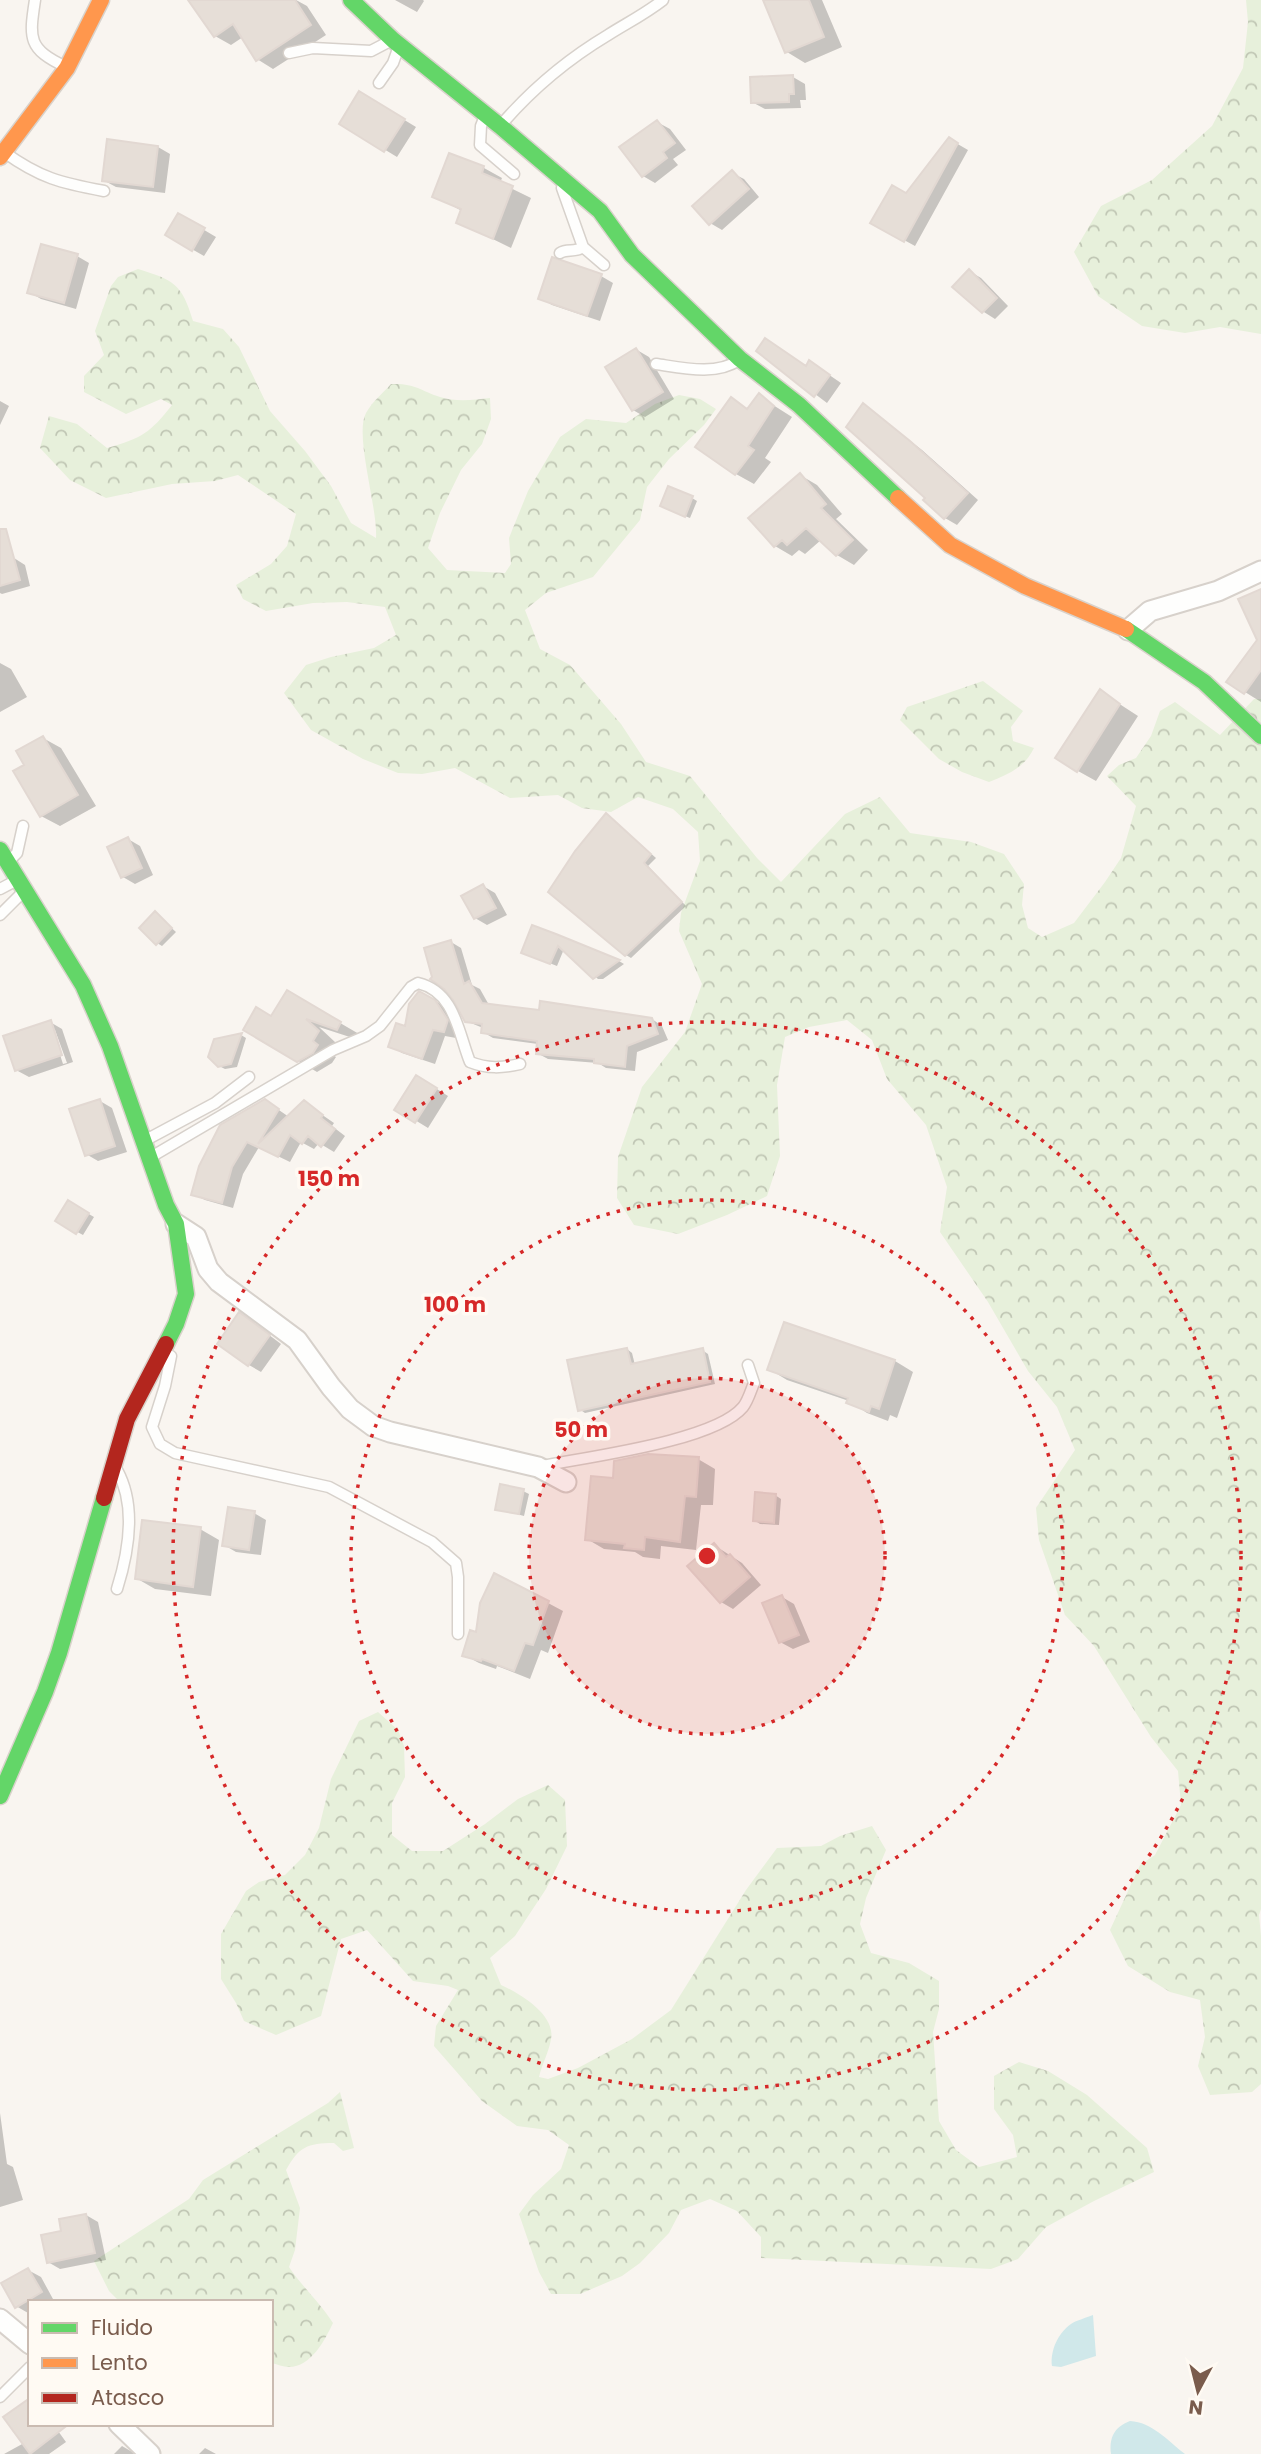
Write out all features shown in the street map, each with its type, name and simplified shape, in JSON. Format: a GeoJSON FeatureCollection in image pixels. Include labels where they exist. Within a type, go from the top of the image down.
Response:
{"type":"FeatureCollection","features":[{"type":"Feature","properties":{"kind":"street"},"geometry":{"type":"LineString","coordinates":[[2,154],[67,68],[101,0]]}},
{"type":"Feature","properties":{"kind":"street"},"geometry":{"type":"LineString","coordinates":[[351,0],[396,43],[600,211],[632,255],[740,359],[799,405],[950,545],[1025,586],[1128,630],[1204,682],[1261,736]]}},
{"type":"Feature","properties":{"kind":"street"},"geometry":{"type":"LineString","coordinates":[[1128,630],[1150,611],[1219,591],[1261,571]]}},
{"type":"Feature","properties":{"kind":"street"},"geometry":{"type":"LineString","coordinates":[[0,1796],[59,1653],[127,1419],[176,1324],[186,1294],[176,1224],[166,1205],[110,1046],[83,985],[4,857]]}},
{"type":"Feature","properties":{"kind":"street"},"geometry":{"type":"LineString","coordinates":[[176,1224],[196,1237],[208,1269],[219,1282],[297,1340],[350,1409],[373,1426],[538,1467],[566,1482]]}},
{"type":"Feature","properties":{"kind":"street"},"geometry":{"type":"LineString","coordinates":[[0,2319],[28,2342]]}},
{"type":"Feature","properties":{"kind":"street"},"geometry":{"type":"LineString","coordinates":[[121,2426],[150,2454]]}},
{"type":"Feature","properties":{"kind":"lane"},"geometry":{"type":"LineString","coordinates":[[35,0],[31,28],[34,44],[50,59],[67,68]]}},
{"type":"Feature","properties":{"kind":"lane"},"geometry":{"type":"LineString","coordinates":[[500,126],[522,101],[570,61],[608,35],[643,16],[663,0]]}},
{"type":"Feature","properties":{"kind":"lane"},"geometry":{"type":"LineString","coordinates":[[289,53],[313,48],[371,51],[396,43],[393,63],[379,83]]}},
{"type":"Feature","properties":{"kind":"lane"},"geometry":{"type":"LineString","coordinates":[[485,115],[481,126],[480,145],[514,174]]}},
{"type":"Feature","properties":{"kind":"lane"},"geometry":{"type":"LineString","coordinates":[[2,154],[40,176],[60,183],[104,191]]}},
{"type":"Feature","properties":{"kind":"lane"},"geometry":{"type":"LineString","coordinates":[[561,177],[562,188],[583,247],[604,265]]}},
{"type":"Feature","properties":{"kind":"lane"},"geometry":{"type":"LineString","coordinates":[[559,253],[578,251],[583,247]]}},
{"type":"Feature","properties":{"kind":"lane"},"geometry":{"type":"LineString","coordinates":[[656,363],[716,369],[729,366],[740,359]]}},
{"type":"Feature","properties":{"kind":"lane"},"geometry":{"type":"LineString","coordinates":[[4,857],[17,853],[23,826]]}},
{"type":"Feature","properties":{"kind":"lane"},"geometry":{"type":"LineString","coordinates":[[0,889],[21,885]]}},
{"type":"Feature","properties":{"kind":"lane"},"geometry":{"type":"LineString","coordinates":[[0,915],[21,885]]}},
{"type":"Feature","properties":{"kind":"lane"},"geometry":{"type":"LineString","coordinates":[[150,1157],[333,1050],[366,1036],[380,1026],[418,982],[436,990],[448,1002],[458,1021],[470,1062],[502,1068],[520,1064]]}},
{"type":"Feature","properties":{"kind":"lane"},"geometry":{"type":"LineString","coordinates":[[144,1141],[158,1136],[215,1103],[249,1077]]}},
{"type":"Feature","properties":{"kind":"lane"},"geometry":{"type":"LineString","coordinates":[[176,1324],[165,1386],[152,1427],[160,1444],[184,1455],[329,1487],[432,1542],[456,1563],[458,1634]]}},
{"type":"Feature","properties":{"kind":"lane"},"geometry":{"type":"LineString","coordinates":[[538,1467],[643,1446],[718,1427],[744,1407],[754,1383],[748,1365]]}},
{"type":"Feature","properties":{"kind":"lane"},"geometry":{"type":"LineString","coordinates":[[113,1464],[125,1484],[129,1500],[129,1534],[117,1589]]}},
{"type":"Feature","properties":{"kind":"lane"},"geometry":{"type":"LineString","coordinates":[[0,2397],[28,2369]]}},
{"type":"Feature","properties":{"kind":"green space"},"geometry":{"type":"Polygon","coordinates":[[[1246,0],[1261,0],[1261,334],[1220,327],[1185,333],[1142,326],[1098,296],[1074,252],[1101,206],[1152,180],[1212,126],[1243,68],[1248,22],[1246,0]]]}},
{"type":"Feature","properties":{"kind":"green space"},"geometry":{"type":"Polygon","coordinates":[[[138,269],[175,285],[185,299],[193,321],[223,329],[239,347],[270,411],[331,486],[351,523],[376,538],[363,438],[363,423],[371,405],[391,384],[412,386],[452,400],[490,398],[491,419],[482,444],[461,470],[440,513],[428,548],[447,570],[505,573],[511,564],[509,538],[528,491],[560,437],[586,419],[626,423],[655,404],[679,395],[700,399],[716,409],[647,487],[640,520],[593,577],[546,593],[525,610],[540,649],[570,665],[621,724],[646,762],[690,776],[757,858],[781,882],[845,814],[880,797],[910,833],[971,842],[1004,854],[1024,884],[1022,905],[1028,928],[1042,937],[1074,923],[1121,858],[1136,806],[1107,776],[1119,765],[1136,758],[1151,736],[1160,711],[1175,702],[1220,735],[1254,699],[1261,699],[1261,2084],[1252,2092],[1210,2095],[1198,2066],[1205,2037],[1200,2000],[1170,1992],[1128,1966],[1110,1930],[1140,1865],[1155,1855],[1181,1805],[1178,1771],[1151,1737],[1094,1646],[1065,1615],[1039,1540],[1036,1508],[1075,1450],[1057,1407],[1028,1371],[988,1302],[940,1232],[947,1187],[926,1125],[887,1079],[872,1040],[847,1020],[809,1027],[785,1037],[777,1085],[780,1156],[767,1196],[678,1234],[634,1225],[617,1198],[618,1157],[642,1087],[685,1032],[702,984],[679,931],[681,913],[700,861],[698,832],[673,809],[638,797],[611,812],[582,808],[558,795],[510,798],[455,768],[422,774],[398,773],[363,759],[311,730],[284,693],[306,665],[374,648],[396,635],[385,607],[347,602],[313,603],[266,611],[243,599],[236,585],[271,564],[287,546],[296,514],[238,475],[215,481],[172,484],[106,498],[70,480],[40,448],[49,416],[77,424],[107,448],[144,433],[172,405],[161,399],[126,414],[84,392],[84,376],[104,355],[95,331],[111,286],[118,277],[138,269]]]}},
{"type":"Feature","properties":{"kind":"green space"},"geometry":{"type":"Polygon","coordinates":[[[983,681],[1023,711],[1011,727],[1013,741],[1034,748],[1021,765],[989,782],[962,772],[939,759],[900,720],[907,707],[983,681]]]}},
{"type":"Feature","properties":{"kind":"green space"},"geometry":{"type":"Polygon","coordinates":[[[378,1712],[398,1730],[404,1746],[405,1777],[392,1803],[392,1835],[412,1851],[443,1851],[518,1799],[548,1785],[565,1800],[567,1846],[546,1889],[515,1936],[490,1958],[501,1985],[535,2006],[548,2022],[551,2039],[539,2077],[548,2079],[578,2068],[632,2039],[671,2010],[746,1890],[777,1848],[821,1846],[840,1836],[872,1826],[886,1850],[866,1898],[860,1924],[871,1953],[909,1963],[939,1981],[939,2009],[933,2032],[939,2121],[956,2150],[979,2167],[1017,2157],[1013,2135],[994,2109],[994,2076],[1019,2062],[1048,2071],[1087,2095],[1147,2148],[1154,2172],[1046,2227],[1018,2259],[991,2269],[761,2258],[761,2237],[737,2211],[710,2199],[681,2210],[669,2233],[640,2263],[622,2276],[580,2294],[551,2294],[539,2272],[519,2214],[533,2195],[561,2169],[569,2145],[548,2130],[517,2126],[482,2101],[434,2046],[436,2026],[458,1990],[413,1981],[367,1930],[341,1939],[321,2016],[276,2035],[244,2021],[221,1979],[221,1934],[246,1891],[259,1882],[285,1875],[305,1855],[319,1828],[331,1779],[359,1721],[378,1712]]]}},
{"type":"Feature","properties":{"kind":"green space"},"geometry":{"type":"Polygon","coordinates":[[[340,2092],[354,2148],[343,2151],[334,2143],[310,2145],[295,2156],[286,2170],[300,2208],[295,2250],[289,2267],[333,2323],[310,2358],[297,2366],[273,2363],[273,2300],[118,2300],[109,2291],[94,2261],[189,2199],[203,2180],[328,2103],[340,2092]]]}},
{"type":"Feature","properties":{"kind":"water"},"geometry":{"type":"Polygon","coordinates":[[[1093,2315],[1096,2356],[1061,2367],[1052,2366],[1054,2348],[1062,2332],[1073,2323],[1093,2315]]]}},
{"type":"Feature","properties":{"kind":"water"},"geometry":{"type":"Polygon","coordinates":[[[1130,2421],[1153,2428],[1185,2454],[1111,2454],[1114,2434],[1120,2426],[1130,2421]]]}},
{"type":"Feature","properties":{"kind":"building"},"geometry":{"type":"Polygon","coordinates":[[[188,0],[295,0],[311,25],[256,61],[233,24],[214,37],[188,0]]]}},
{"type":"Feature","properties":{"kind":"building"},"geometry":{"type":"Polygon","coordinates":[[[763,0],[809,0],[824,37],[785,53],[763,0]]]}},
{"type":"Feature","properties":{"kind":"building"},"geometry":{"type":"Polygon","coordinates":[[[793,75],[794,94],[789,94],[789,102],[751,103],[750,77],[793,75]]]}},
{"type":"Feature","properties":{"kind":"building"},"geometry":{"type":"Polygon","coordinates":[[[359,91],[405,119],[384,152],[339,124],[359,91]]]}},
{"type":"Feature","properties":{"kind":"building"},"geometry":{"type":"Polygon","coordinates":[[[657,120],[675,143],[663,152],[667,158],[642,177],[619,147],[657,120]]]}},
{"type":"Feature","properties":{"kind":"building"},"geometry":{"type":"Polygon","coordinates":[[[949,137],[958,143],[904,242],[870,223],[892,185],[906,193],[949,137]]]}},
{"type":"Feature","properties":{"kind":"building"},"geometry":{"type":"Polygon","coordinates":[[[107,139],[158,146],[153,187],[102,181],[107,139]]]}},
{"type":"Feature","properties":{"kind":"building"},"geometry":{"type":"Polygon","coordinates":[[[449,153],[484,166],[482,173],[513,186],[493,239],[456,223],[461,209],[432,197],[449,153]]]}},
{"type":"Feature","properties":{"kind":"building"},"geometry":{"type":"Polygon","coordinates":[[[732,170],[749,189],[709,225],[692,206],[732,170]]]}},
{"type":"Feature","properties":{"kind":"building"},"geometry":{"type":"Polygon","coordinates":[[[178,213],[205,228],[192,251],[165,235],[178,213]]]}},
{"type":"Feature","properties":{"kind":"building"},"geometry":{"type":"Polygon","coordinates":[[[41,244],[78,254],[64,303],[27,293],[41,244]]]}},
{"type":"Feature","properties":{"kind":"building"},"geometry":{"type":"Polygon","coordinates":[[[552,257],[602,274],[587,316],[538,299],[552,257]]]}},
{"type":"Feature","properties":{"kind":"building"},"geometry":{"type":"Polygon","coordinates":[[[969,269],[997,298],[982,313],[952,287],[969,269]]]}},
{"type":"Feature","properties":{"kind":"building"},"geometry":{"type":"Polygon","coordinates":[[[765,338],[806,366],[809,360],[830,375],[814,397],[756,351],[765,338]]]}},
{"type":"Feature","properties":{"kind":"building"},"geometry":{"type":"Polygon","coordinates":[[[636,348],[663,392],[632,411],[605,367],[636,348]]]}},
{"type":"Feature","properties":{"kind":"building"},"geometry":{"type":"Polygon","coordinates":[[[759,393],[774,406],[748,446],[754,450],[735,475],[695,447],[731,397],[747,409],[759,393]]]}},
{"type":"Feature","properties":{"kind":"building"},"geometry":{"type":"Polygon","coordinates":[[[863,403],[968,493],[944,519],[923,500],[925,498],[846,427],[863,403]]]}},
{"type":"Feature","properties":{"kind":"building"},"geometry":{"type":"Polygon","coordinates":[[[800,473],[826,504],[821,508],[853,540],[836,556],[806,528],[787,545],[782,540],[774,547],[748,518],[800,473]]]}},
{"type":"Feature","properties":{"kind":"building"},"geometry":{"type":"Polygon","coordinates":[[[668,486],[693,496],[685,517],[660,506],[668,486]]]}},
{"type":"Feature","properties":{"kind":"building"},"geometry":{"type":"Polygon","coordinates":[[[0,529],[6,529],[20,580],[0,586],[0,529]]]}},
{"type":"Feature","properties":{"kind":"building"},"geometry":{"type":"Polygon","coordinates":[[[1261,589],[1261,670],[1244,694],[1226,682],[1257,640],[1238,599],[1261,589]]]}},
{"type":"Feature","properties":{"kind":"building"},"geometry":{"type":"Polygon","coordinates":[[[1100,689],[1120,704],[1077,772],[1055,758],[1100,689]]]}},
{"type":"Feature","properties":{"kind":"building"},"geometry":{"type":"Polygon","coordinates":[[[43,736],[78,795],[40,817],[13,771],[24,765],[16,751],[43,736]]]}},
{"type":"Feature","properties":{"kind":"building"},"geometry":{"type":"Polygon","coordinates":[[[606,813],[651,854],[644,863],[682,902],[625,956],[548,892],[575,851],[606,813]]]}},
{"type":"Feature","properties":{"kind":"building"},"geometry":{"type":"Polygon","coordinates":[[[128,837],[142,868],[121,878],[107,847],[128,837]]]}},
{"type":"Feature","properties":{"kind":"building"},"geometry":{"type":"Polygon","coordinates":[[[483,884],[496,908],[474,919],[461,896],[483,884]]]}},
{"type":"Feature","properties":{"kind":"building"},"geometry":{"type":"Polygon","coordinates":[[[155,911],[172,928],[156,945],[139,928],[155,911]]]}},
{"type":"Feature","properties":{"kind":"building"},"geometry":{"type":"Polygon","coordinates":[[[532,925],[620,960],[593,979],[558,946],[550,964],[521,953],[532,925]]]}},
{"type":"Feature","properties":{"kind":"building"},"geometry":{"type":"Polygon","coordinates":[[[451,940],[464,984],[469,981],[482,1003],[539,1010],[540,1001],[652,1018],[658,1034],[627,1046],[625,1067],[594,1063],[594,1059],[536,1054],[537,1041],[481,1033],[482,1024],[465,1022],[453,1000],[430,979],[432,977],[424,948],[451,940]]]}},
{"type":"Feature","properties":{"kind":"building"},"geometry":{"type":"Polygon","coordinates":[[[287,990],[341,1022],[337,1030],[306,1019],[319,1031],[313,1041],[318,1045],[313,1053],[297,1062],[243,1030],[256,1007],[271,1016],[287,990]]]}},
{"type":"Feature","properties":{"kind":"building"},"geometry":{"type":"Polygon","coordinates":[[[419,991],[435,1000],[448,1020],[444,1032],[433,1030],[422,1059],[388,1047],[396,1023],[405,1026],[409,1004],[419,991]]]}},
{"type":"Feature","properties":{"kind":"building"},"geometry":{"type":"Polygon","coordinates":[[[51,1020],[62,1055],[15,1071],[3,1036],[51,1020]]]}},
{"type":"Feature","properties":{"kind":"building"},"geometry":{"type":"Polygon","coordinates":[[[242,1033],[231,1064],[218,1067],[208,1057],[214,1039],[242,1033]]]}},
{"type":"Feature","properties":{"kind":"building"},"geometry":{"type":"Polygon","coordinates":[[[416,1075],[437,1088],[415,1123],[394,1110],[416,1075]]]}},
{"type":"Feature","properties":{"kind":"building"},"geometry":{"type":"Polygon","coordinates":[[[100,1099],[115,1146],[85,1156],[69,1109],[100,1099]]]}},
{"type":"Feature","properties":{"kind":"building"},"geometry":{"type":"Polygon","coordinates":[[[265,1099],[279,1109],[258,1144],[304,1100],[335,1129],[321,1147],[308,1136],[302,1144],[290,1135],[278,1157],[247,1142],[232,1167],[222,1203],[191,1195],[199,1166],[220,1125],[265,1099]]]}},
{"type":"Feature","properties":{"kind":"building"},"geometry":{"type":"Polygon","coordinates":[[[68,1200],[89,1213],[76,1234],[55,1221],[68,1200]]]}},
{"type":"Feature","properties":{"kind":"building"},"geometry":{"type":"Polygon","coordinates":[[[239,1312],[270,1335],[248,1366],[217,1344],[239,1312]]]}},
{"type":"Feature","properties":{"kind":"building"},"geometry":{"type":"Polygon","coordinates":[[[784,1322],[895,1360],[879,1409],[871,1406],[869,1412],[846,1403],[848,1398],[767,1370],[784,1322]]]}},
{"type":"Feature","properties":{"kind":"building"},"geometry":{"type":"Polygon","coordinates":[[[627,1348],[631,1364],[703,1348],[710,1382],[578,1411],[567,1360],[627,1348]]]}},
{"type":"Feature","properties":{"kind":"building"},"geometry":{"type":"Polygon","coordinates":[[[648,1454],[699,1457],[696,1497],[685,1496],[680,1542],[645,1537],[644,1550],[624,1548],[625,1544],[585,1540],[591,1476],[613,1478],[614,1461],[648,1454]]]}},
{"type":"Feature","properties":{"kind":"building"},"geometry":{"type":"Polygon","coordinates":[[[500,1484],[524,1489],[519,1514],[495,1510],[500,1484]]]}},
{"type":"Feature","properties":{"kind":"building"},"geometry":{"type":"Polygon","coordinates":[[[755,1492],[776,1494],[774,1523],[753,1521],[755,1492]]]}},
{"type":"Feature","properties":{"kind":"building"},"geometry":{"type":"Polygon","coordinates":[[[228,1507],[255,1511],[249,1550],[222,1546],[228,1507]]]}},
{"type":"Feature","properties":{"kind":"building"},"geometry":{"type":"Polygon","coordinates":[[[142,1520],[201,1527],[193,1587],[135,1579],[142,1520]]]}},
{"type":"Feature","properties":{"kind":"building"},"geometry":{"type":"Polygon","coordinates":[[[714,1543],[726,1557],[730,1554],[750,1577],[720,1603],[687,1566],[714,1543]]]}},
{"type":"Feature","properties":{"kind":"building"},"geometry":{"type":"Polygon","coordinates":[[[494,1573],[549,1601],[533,1645],[525,1643],[514,1671],[482,1659],[481,1661],[462,1656],[470,1630],[476,1632],[480,1603],[494,1573]]]}},
{"type":"Feature","properties":{"kind":"building"},"geometry":{"type":"Polygon","coordinates":[[[782,1595],[799,1635],[779,1643],[762,1603],[782,1595]]]}},
{"type":"Feature","properties":{"kind":"building"},"geometry":{"type":"Polygon","coordinates":[[[86,2214],[95,2253],[47,2263],[41,2235],[61,2231],[59,2219],[86,2214]]]}},
{"type":"Feature","properties":{"kind":"building"},"geometry":{"type":"Polygon","coordinates":[[[28,2268],[42,2292],[15,2308],[1,2283],[28,2268]]]}},
{"type":"Feature","properties":{"kind":"building"},"geometry":{"type":"Polygon","coordinates":[[[28,2399],[28,2426],[66,2426],[30,2454],[3,2417],[28,2399]]]}},
{"type":"Feature","properties":{"kind":"traffic: fast"},"geometry":{"type":"LineString","coordinates":[[351,0],[393,40],[600,211],[632,255],[740,359],[799,405],[898,498]]}},
{"type":"Feature","properties":{"kind":"traffic: fast"},"geometry":{"type":"LineString","coordinates":[[1126,629],[1204,682],[1261,736]]}},
{"type":"Feature","properties":{"kind":"traffic: fast"},"geometry":{"type":"LineString","coordinates":[[0,850],[83,985],[110,1046],[166,1205],[176,1224],[186,1294],[166,1344]]}},
{"type":"Feature","properties":{"kind":"traffic: fast"},"geometry":{"type":"LineString","coordinates":[[0,1796],[59,1653],[104,1498]]}},
{"type":"Feature","properties":{"kind":"traffic: slow"},"geometry":{"type":"LineString","coordinates":[[0,157],[67,68],[101,0]]}},
{"type":"Feature","properties":{"kind":"traffic: slow"},"geometry":{"type":"LineString","coordinates":[[898,498],[950,545],[1025,586],[1126,629]]}},
{"type":"Feature","properties":{"kind":"traffic: jam"},"geometry":{"type":"LineString","coordinates":[[104,1498],[127,1419],[166,1344]]}}]}
